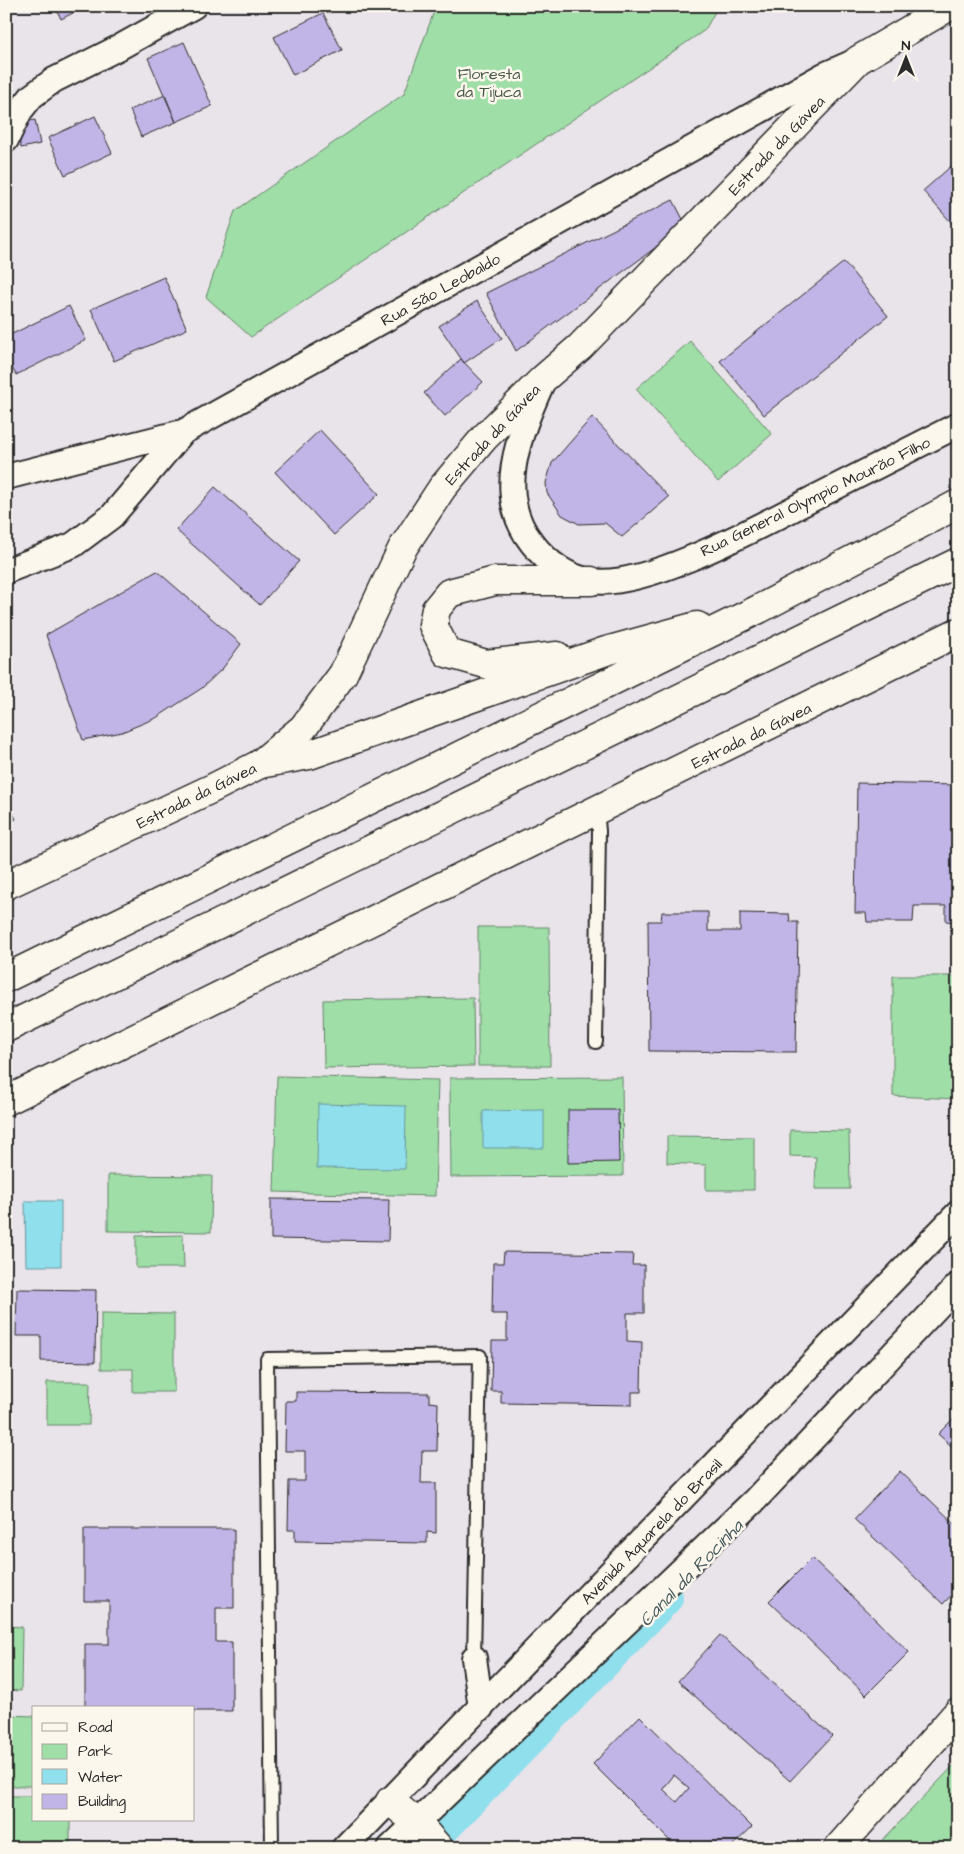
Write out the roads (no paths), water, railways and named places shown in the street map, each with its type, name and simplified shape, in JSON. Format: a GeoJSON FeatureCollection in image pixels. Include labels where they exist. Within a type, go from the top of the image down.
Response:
{"type":"FeatureCollection","features":[{"type":"Feature","properties":{"kind":"main road","name":"Estrada da Gávea"},"geometry":{"type":"LineString","coordinates":[[6,885],[260,764],[303,728],[344,674],[402,549],[442,488],[484,438],[543,379],[580,347],[858,60],[950,6]]}},
{"type":"Feature","properties":{"kind":"main road"},"geometry":{"type":"LineString","coordinates":[[6,978],[759,609],[958,504]]}},
{"type":"Feature","properties":{"kind":"main road"},"geometry":{"type":"LineString","coordinates":[[6,1028],[958,562]]}},
{"type":"Feature","properties":{"kind":"main road"},"geometry":{"type":"LineString","coordinates":[[591,581],[496,581],[449,593],[436,609],[434,625],[447,653],[486,664],[606,651]]}},
{"type":"Feature","properties":{"kind":"main road"},"geometry":{"type":"LineString","coordinates":[[260,764],[309,755],[606,651],[759,609]]}},
{"type":"Feature","properties":{"kind":"main road","name":"Estrada da Gávea"},"geometry":{"type":"LineString","coordinates":[[6,1100],[958,632]]}},
{"type":"Feature","properties":{"kind":"main road"},"geometry":{"type":"LineString","coordinates":[[838,1848],[958,1712]]}},
{"type":"Feature","properties":{"kind":"main road"},"geometry":{"type":"LineString","coordinates":[[390,1801],[429,1836]]}},
{"type":"Feature","properties":{"kind":"street"},"geometry":{"type":"LineString","coordinates":[[6,140],[20,111],[32,96],[54,80],[120,47],[194,6]]}},
{"type":"Feature","properties":{"kind":"street","name":"Rua São Leobaldo"},"geometry":{"type":"LineString","coordinates":[[6,477],[183,432],[824,74],[858,60]]}},
{"type":"Feature","properties":{"kind":"street","name":"Rua General Olympio Mourão Filho"},"geometry":{"type":"LineString","coordinates":[[543,379],[519,434],[513,465],[514,511],[528,538],[546,560],[563,571],[591,581],[621,579],[654,571],[726,543],[958,425]]}},
{"type":"Feature","properties":{"kind":"street"},"geometry":{"type":"LineString","coordinates":[[6,570],[73,544],[112,516],[183,432]]}},
{"type":"Feature","properties":{"kind":"street","name":"Avenida Aquarela do Brasil"},"geometry":{"type":"LineString","coordinates":[[344,1848],[958,1213]]}},
{"type":"Feature","properties":{"kind":"street"},"geometry":{"type":"LineString","coordinates":[[390,1848],[429,1836],[754,1501],[958,1285]]}},
{"type":"Feature","properties":{"kind":"street"},"geometry":{"type":"LineString","coordinates":[[474,1658],[481,1708]]}},
{"type":"Feature","properties":{"kind":"lane"},"geometry":{"type":"LineString","coordinates":[[596,1042],[599,831],[597,810]]}},
{"type":"Feature","properties":{"kind":"lane"},"geometry":{"type":"LineString","coordinates":[[272,1848],[267,1359],[480,1356],[474,1658]]}},
{"type":"Feature","properties":{"kind":"water"},"geometry":{"type":"Polygon","coordinates":[[[318,1104],[406,1106],[405,1169],[317,1168],[318,1104]]]}},
{"type":"Feature","properties":{"kind":"water"},"geometry":{"type":"Polygon","coordinates":[[[544,1110],[544,1148],[483,1148],[483,1111],[544,1110]]]}},
{"type":"Feature","properties":{"kind":"water"},"geometry":{"type":"Polygon","coordinates":[[[25,1201],[61,1201],[61,1266],[26,1266],[25,1201]]]}},
{"type":"Feature","properties":{"kind":"waterway","name":"Canal da Rocinha"},"geometry":{"type":"LineString","coordinates":[[425,1848],[667,1598]]}},
{"type":"Feature","properties":{"kind":"park label","name":"Floresta da Tijuca"},"geometry":{"type":"Point","coordinates":[489,82]}}]}
